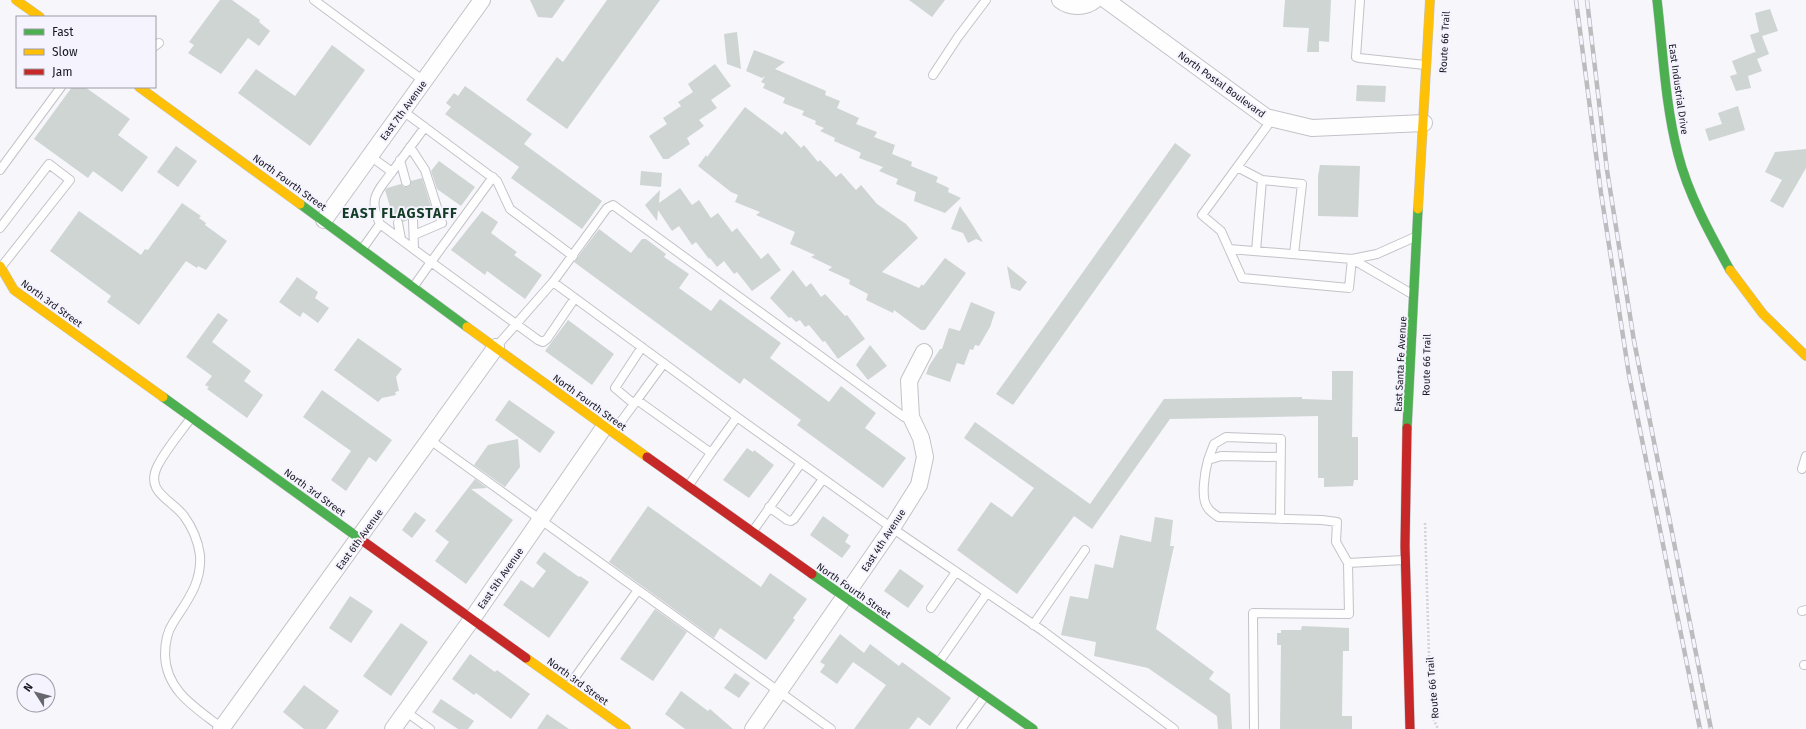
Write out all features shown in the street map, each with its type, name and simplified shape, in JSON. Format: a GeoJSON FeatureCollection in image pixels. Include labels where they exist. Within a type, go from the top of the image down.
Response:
{"type":"FeatureCollection","features":[{"type":"Feature","properties":{"kind":"main road"},"geometry":{"type":"LineString","coordinates":[[16,0],[39,16]]}},
{"type":"Feature","properties":{"kind":"main road","name":"East Santa Fe Avenue"},"geometry":{"type":"LineString","coordinates":[[1410,729],[1405,560],[1408,398],[1415,295],[1430,0]]}},
{"type":"Feature","properties":{"kind":"main road","name":"East Industrial Drive"},"geometry":{"type":"LineString","coordinates":[[1657,0],[1670,116],[1678,156],[1693,196],[1707,229],[1732,273],[1763,314],[1806,356]]}},
{"type":"Feature","properties":{"kind":"main road","name":"North Fourth Street"},"geometry":{"type":"LineString","coordinates":[[140,88],[324,220],[496,348],[752,532],[985,696],[1018,722],[1033,729]]}},
{"type":"Feature","properties":{"kind":"main road","name":"North 3rd Street"},"geometry":{"type":"LineString","coordinates":[[1,267],[14,290],[626,729]]}},
{"type":"Feature","properties":{"kind":"street","name":"East 7th Avenue"},"geometry":{"type":"LineString","coordinates":[[324,220],[482,0]]}},
{"type":"Feature","properties":{"kind":"street"},"geometry":{"type":"LineString","coordinates":[[1060,0],[1074,6],[1083,6],[1095,0]]}},
{"type":"Feature","properties":{"kind":"street","name":"North Postal Boulevard"},"geometry":{"type":"LineString","coordinates":[[1106,0],[1266,116],[1312,128],[1424,123]]}},
{"type":"Feature","properties":{"kind":"street","name":"East 6th Avenue"},"geometry":{"type":"LineString","coordinates":[[222,729],[496,348]]}},
{"type":"Feature","properties":{"kind":"street","name":"East 4th Avenue"},"geometry":{"type":"LineString","coordinates":[[754,729],[845,598],[892,528],[918,485],[925,457],[921,438],[911,417],[910,381],[924,352]]}},
{"type":"Feature","properties":{"kind":"street","name":"East 5th Avenue"},"geometry":{"type":"LineString","coordinates":[[393,729],[472,619],[540,520],[609,429]]}},
{"type":"Feature","properties":{"kind":"lane"},"geometry":{"type":"LineString","coordinates":[[314,0],[424,81]]}},
{"type":"Feature","properties":{"kind":"lane"},"geometry":{"type":"LineString","coordinates":[[933,75],[958,37],[986,0]]}},
{"type":"Feature","properties":{"kind":"lane"},"geometry":{"type":"LineString","coordinates":[[1360,0],[1356,57],[1427,66]]}},
{"type":"Feature","properties":{"kind":"lane"},"geometry":{"type":"LineString","coordinates":[[0,170],[60,88]]}},
{"type":"Feature","properties":{"kind":"lane"},"geometry":{"type":"LineString","coordinates":[[403,111],[498,181],[510,209],[573,256]]}},
{"type":"Feature","properties":{"kind":"lane"},"geometry":{"type":"LineString","coordinates":[[1273,118],[1202,216],[1221,230],[1242,278],[1349,288],[1352,259]]}},
{"type":"Feature","properties":{"kind":"lane"},"geometry":{"type":"LineString","coordinates":[[425,127],[392,172],[388,183],[374,199],[375,212],[380,224],[538,340],[543,342],[547,339],[576,298]]}},
{"type":"Feature","properties":{"kind":"lane"},"geometry":{"type":"LineString","coordinates":[[410,147],[425,170],[442,223],[414,235]]}},
{"type":"Feature","properties":{"kind":"lane"},"geometry":{"type":"LineString","coordinates":[[370,156],[392,172]]}},
{"type":"Feature","properties":{"kind":"lane"},"geometry":{"type":"LineString","coordinates":[[400,160],[406,182]]}},
{"type":"Feature","properties":{"kind":"lane"},"geometry":{"type":"LineString","coordinates":[[0,228],[49,164],[70,180],[1,267]]}},
{"type":"Feature","properties":{"kind":"lane"},"geometry":{"type":"LineString","coordinates":[[1237,167],[1262,180],[1302,184],[1294,254]]}},
{"type":"Feature","properties":{"kind":"lane"},"geometry":{"type":"LineString","coordinates":[[414,286],[493,177]]}},
{"type":"Feature","properties":{"kind":"lane"},"geometry":{"type":"LineString","coordinates":[[1256,251],[1262,180]]}},
{"type":"Feature","properties":{"kind":"lane"},"geometry":{"type":"LineString","coordinates":[[496,348],[553,282],[607,208],[613,205],[904,417],[911,417]]}},
{"type":"Feature","properties":{"kind":"lane"},"geometry":{"type":"LineString","coordinates":[[413,219],[414,249]]}},
{"type":"Feature","properties":{"kind":"lane"},"geometry":{"type":"LineString","coordinates":[[398,223],[400,239]]}},
{"type":"Feature","properties":{"kind":"lane"},"geometry":{"type":"LineString","coordinates":[[362,249],[380,224]]}},
{"type":"Feature","properties":{"kind":"lane"},"geometry":{"type":"LineString","coordinates":[[1229,249],[1352,259],[1377,254],[1418,236]]}},
{"type":"Feature","properties":{"kind":"lane"},"geometry":{"type":"LineString","coordinates":[[1352,259],[1415,295]]}},
{"type":"Feature","properties":{"kind":"lane"},"geometry":{"type":"LineString","coordinates":[[553,282],[737,417],[892,528],[1033,625],[1174,729]]}},
{"type":"Feature","properties":{"kind":"lane"},"geometry":{"type":"LineString","coordinates":[[642,347],[615,388],[711,453]]}},
{"type":"Feature","properties":{"kind":"lane"},"geometry":{"type":"LineString","coordinates":[[609,429],[636,402],[664,363]]}},
{"type":"Feature","properties":{"kind":"lane"},"geometry":{"type":"LineString","coordinates":[[191,417],[158,465],[154,477],[156,487],[160,494],[184,516],[193,531],[199,549],[200,567],[195,589],[171,625],[165,647],[165,662],[173,686],[180,695],[222,729]]}},
{"type":"Feature","properties":{"kind":"lane"},"geometry":{"type":"LineString","coordinates":[[688,486],[737,417]]}},
{"type":"Feature","properties":{"kind":"lane"},"geometry":{"type":"LineString","coordinates":[[1254,729],[1253,613],[1349,614],[1348,563],[1336,542],[1337,522],[1218,516],[1207,508],[1204,494],[1204,474],[1214,444],[1226,437],[1281,439],[1279,457],[1280,519]]}},
{"type":"Feature","properties":{"kind":"lane"},"geometry":{"type":"LineString","coordinates":[[430,440],[831,729]]}},
{"type":"Feature","properties":{"kind":"lane"},"geometry":{"type":"LineString","coordinates":[[1208,460],[1221,456],[1279,457]]}},
{"type":"Feature","properties":{"kind":"lane"},"geometry":{"type":"LineString","coordinates":[[1802,469],[1806,456]]}},
{"type":"Feature","properties":{"kind":"lane"},"geometry":{"type":"LineString","coordinates":[[752,532],[801,463]]}},
{"type":"Feature","properties":{"kind":"lane"},"geometry":{"type":"LineString","coordinates":[[770,507],[787,520],[791,521],[794,519],[823,478]]}},
{"type":"Feature","properties":{"kind":"lane"},"geometry":{"type":"LineString","coordinates":[[1033,625],[1085,550]]}},
{"type":"Feature","properties":{"kind":"lane"},"geometry":{"type":"LineString","coordinates":[[1348,563],[1405,560]]}},
{"type":"Feature","properties":{"kind":"lane"},"geometry":{"type":"LineString","coordinates":[[931,608],[956,572]]}},
{"type":"Feature","properties":{"kind":"lane"},"geometry":{"type":"LineString","coordinates":[[568,688],[638,590]]}},
{"type":"Feature","properties":{"kind":"lane"},"geometry":{"type":"LineString","coordinates":[[938,663],[987,593]]}},
{"type":"Feature","properties":{"kind":"lane"},"geometry":{"type":"LineString","coordinates":[[961,729],[985,696]]}},
{"type":"Feature","properties":{"kind":"lane"},"geometry":{"type":"LineString","coordinates":[[406,711],[430,729]]}},
{"type":"Feature","properties":{"kind":"path","name":"Route 66 Trail"},"geometry":{"type":"LineString","coordinates":[[1425,516],[1429,656],[1433,718],[1438,729]]}},
{"type":"Feature","properties":{"kind":"building"},"geometry":{"type":"Polygon","coordinates":[[[220,0],[232,0],[260,20],[259,22],[270,31],[259,46],[248,38],[221,74],[188,53],[194,45],[189,42],[220,0]]]}},
{"type":"Feature","properties":{"kind":"building"},"geometry":{"type":"Polygon","coordinates":[[[530,0],[565,0],[552,18],[538,17],[530,0]]]}},
{"type":"Feature","properties":{"kind":"building"},"geometry":{"type":"Polygon","coordinates":[[[607,0],[660,0],[567,129],[526,100],[557,57],[563,62],[607,0]]]}},
{"type":"Feature","properties":{"kind":"building"},"geometry":{"type":"Polygon","coordinates":[[[909,0],[945,0],[932,17],[909,0]]]}},
{"type":"Feature","properties":{"kind":"building"},"geometry":{"type":"Polygon","coordinates":[[[1285,0],[1331,0],[1329,42],[1319,41],[1319,52],[1307,52],[1309,28],[1283,27],[1285,0]]]}},
{"type":"Feature","properties":{"kind":"building"},"geometry":{"type":"Polygon","coordinates":[[[1770,9],[1778,31],[1762,36],[1769,54],[1757,59],[1762,71],[1748,76],[1751,88],[1736,91],[1730,76],[1737,74],[1732,61],[1755,52],[1756,53],[1750,35],[1759,32],[1755,13],[1770,9]]]}},
{"type":"Feature","properties":{"kind":"building"},"geometry":{"type":"Polygon","coordinates":[[[737,32],[741,69],[727,64],[724,34],[737,32]]]}},
{"type":"Feature","properties":{"kind":"building"},"geometry":{"type":"Polygon","coordinates":[[[332,45],[365,70],[310,146],[238,93],[256,69],[295,96],[332,45]]]}},
{"type":"Feature","properties":{"kind":"building"},"geometry":{"type":"Polygon","coordinates":[[[754,50],[785,62],[775,69],[826,91],[825,95],[840,101],[837,108],[859,118],[856,124],[877,132],[874,137],[895,145],[892,154],[912,162],[911,166],[938,177],[936,182],[949,188],[948,192],[961,198],[945,213],[914,201],[916,192],[896,184],[898,179],[879,171],[883,167],[859,158],[861,153],[834,141],[835,138],[820,131],[824,128],[815,124],[816,121],[802,115],[804,111],[783,103],[785,98],[763,88],[765,84],[761,82],[765,76],[762,78],[746,71],[754,50]]]}},
{"type":"Feature","properties":{"kind":"building"},"geometry":{"type":"Polygon","coordinates":[[[715,64],[731,86],[711,100],[717,108],[699,120],[704,126],[687,138],[690,144],[668,159],[663,159],[649,136],[667,124],[663,118],[681,106],[678,102],[693,92],[688,84],[715,64]]]}},
{"type":"Feature","properties":{"kind":"building"},"geometry":{"type":"Polygon","coordinates":[[[1357,85],[1386,86],[1385,102],[1356,101],[1357,85]]]}},
{"type":"Feature","properties":{"kind":"building"},"geometry":{"type":"Polygon","coordinates":[[[465,86],[532,134],[524,144],[602,201],[582,229],[511,178],[519,167],[445,114],[451,107],[446,103],[454,93],[458,96],[465,86]]]}},
{"type":"Feature","properties":{"kind":"building"},"geometry":{"type":"Polygon","coordinates":[[[71,88],[86,88],[130,119],[118,135],[148,157],[122,192],[93,171],[88,178],[34,139],[71,88]]]}},
{"type":"Feature","properties":{"kind":"building"},"geometry":{"type":"Polygon","coordinates":[[[1738,106],[1745,130],[1709,141],[1705,129],[1722,124],[1718,113],[1738,106]]]}},
{"type":"Feature","properties":{"kind":"building"},"geometry":{"type":"Polygon","coordinates":[[[745,107],[782,135],[785,131],[801,148],[804,145],[818,162],[820,160],[836,177],[841,173],[856,190],[861,185],[877,204],[906,224],[918,238],[882,272],[919,288],[922,284],[923,286],[945,258],[966,273],[925,330],[921,330],[894,310],[893,313],[866,300],[868,294],[849,284],[850,280],[828,270],[832,267],[811,257],[815,255],[790,244],[795,232],[756,215],[760,212],[735,202],[738,195],[731,192],[698,166],[706,155],[707,157],[745,107]]]}},
{"type":"Feature","properties":{"kind":"building"},"geometry":{"type":"Polygon","coordinates":[[[1175,143],[1191,155],[1013,405],[996,394],[1175,143]]]}},
{"type":"Feature","properties":{"kind":"building"},"geometry":{"type":"Polygon","coordinates":[[[176,146],[197,161],[178,187],[157,172],[176,146]]]}},
{"type":"Feature","properties":{"kind":"building"},"geometry":{"type":"Polygon","coordinates":[[[1806,149],[1806,168],[1783,208],[1770,201],[1782,180],[1765,172],[1775,152],[1806,149]]]}},
{"type":"Feature","properties":{"kind":"building"},"geometry":{"type":"Polygon","coordinates":[[[439,161],[475,187],[461,206],[437,189],[431,171],[439,161]]]}},
{"type":"Feature","properties":{"kind":"building"},"geometry":{"type":"Polygon","coordinates":[[[1320,165],[1360,166],[1358,217],[1318,216],[1318,176],[1320,165]]]}},
{"type":"Feature","properties":{"kind":"building"},"geometry":{"type":"Polygon","coordinates":[[[641,171],[662,173],[661,187],[640,185],[641,171]]]}},
{"type":"Feature","properties":{"kind":"building"},"geometry":{"type":"Polygon","coordinates":[[[422,178],[433,213],[418,218],[416,214],[412,214],[408,216],[408,220],[403,222],[397,218],[394,220],[385,190],[401,184],[404,187],[408,187],[411,181],[422,178]]]}},
{"type":"Feature","properties":{"kind":"building"},"geometry":{"type":"Polygon","coordinates":[[[680,188],[692,205],[699,200],[711,218],[718,213],[732,232],[737,228],[761,259],[768,253],[781,270],[752,291],[737,272],[734,274],[724,261],[717,267],[696,242],[692,245],[679,226],[672,231],[658,210],[657,221],[645,205],[660,190],[659,203],[680,188]]]}},
{"type":"Feature","properties":{"kind":"building"},"geometry":{"type":"Polygon","coordinates":[[[182,203],[201,216],[199,218],[206,223],[205,225],[227,241],[206,270],[198,266],[197,268],[186,261],[139,325],[107,302],[111,296],[50,251],[79,211],[141,255],[145,249],[148,250],[182,203]]]}},
{"type":"Feature","properties":{"kind":"building"},"geometry":{"type":"Polygon","coordinates":[[[960,206],[983,242],[976,239],[968,243],[963,233],[951,229],[960,206]]]}},
{"type":"Feature","properties":{"kind":"building"},"geometry":{"type":"Polygon","coordinates":[[[482,211],[498,222],[491,233],[517,252],[514,255],[542,275],[525,299],[487,271],[485,275],[451,250],[482,211]]]}},
{"type":"Feature","properties":{"kind":"building"},"geometry":{"type":"Polygon","coordinates":[[[599,229],[631,253],[642,239],[646,239],[666,254],[664,257],[689,274],[679,288],[711,311],[720,299],[781,343],[770,358],[829,402],[841,386],[876,413],[865,428],[906,458],[883,488],[797,425],[801,420],[744,378],[740,384],[574,262],[599,229]]]}},
{"type":"Feature","properties":{"kind":"building"},"geometry":{"type":"Polygon","coordinates":[[[1007,266],[1027,282],[1020,291],[1011,288],[1007,266]]]}},
{"type":"Feature","properties":{"kind":"building"},"geometry":{"type":"Polygon","coordinates":[[[793,270],[806,287],[811,283],[821,297],[825,294],[845,316],[847,315],[865,339],[838,359],[825,341],[823,342],[809,325],[805,327],[800,320],[796,322],[791,317],[789,318],[770,298],[793,270]]]}},
{"type":"Feature","properties":{"kind":"building"},"geometry":{"type":"Polygon","coordinates":[[[297,277],[318,292],[315,298],[329,308],[318,323],[303,312],[300,317],[279,302],[297,277]]]}},
{"type":"Feature","properties":{"kind":"building"},"geometry":{"type":"Polygon","coordinates":[[[971,302],[995,312],[990,327],[979,346],[975,345],[973,350],[970,349],[964,365],[957,363],[950,382],[926,374],[929,366],[940,349],[942,349],[949,328],[960,331],[971,302]]]}},
{"type":"Feature","properties":{"kind":"building"},"geometry":{"type":"Polygon","coordinates":[[[218,313],[228,320],[212,342],[251,371],[244,381],[263,395],[247,418],[207,389],[209,387],[205,385],[212,376],[186,357],[218,313]]]}},
{"type":"Feature","properties":{"kind":"building"},"geometry":{"type":"Polygon","coordinates":[[[568,320],[614,354],[592,385],[545,351],[568,320]]]}},
{"type":"Feature","properties":{"kind":"building"},"geometry":{"type":"Polygon","coordinates":[[[358,338],[402,369],[396,377],[399,391],[395,392],[396,395],[382,398],[378,402],[334,370],[358,338]]]}},
{"type":"Feature","properties":{"kind":"building"},"geometry":{"type":"Polygon","coordinates":[[[870,345],[887,366],[868,380],[856,365],[870,345]]]}},
{"type":"Feature","properties":{"kind":"building"},"geometry":{"type":"Polygon","coordinates":[[[1332,371],[1353,371],[1352,437],[1358,437],[1358,480],[1354,480],[1353,486],[1324,487],[1324,478],[1318,478],[1318,416],[1170,419],[1092,529],[1074,516],[1017,594],[957,550],[991,502],[1012,517],[1034,488],[964,438],[975,422],[1090,504],[1164,399],[1302,397],[1302,399],[1332,400],[1332,371]]]}},
{"type":"Feature","properties":{"kind":"building"},"geometry":{"type":"Polygon","coordinates":[[[322,390],[392,440],[376,462],[369,457],[346,491],[331,480],[351,451],[303,417],[322,390]]]}},
{"type":"Feature","properties":{"kind":"building"},"geometry":{"type":"Polygon","coordinates":[[[509,400],[555,432],[540,453],[495,420],[509,400]]]}},
{"type":"Feature","properties":{"kind":"building"},"geometry":{"type":"Polygon","coordinates":[[[518,439],[520,467],[505,487],[474,465],[488,445],[518,439]]]}},
{"type":"Feature","properties":{"kind":"building"},"geometry":{"type":"Polygon","coordinates":[[[747,448],[753,452],[754,450],[774,465],[749,498],[723,480],[747,448]]]}},
{"type":"Feature","properties":{"kind":"building"},"geometry":{"type":"Polygon","coordinates":[[[475,479],[487,488],[471,489],[513,520],[466,584],[435,561],[449,542],[435,531],[475,479]]]}},
{"type":"Feature","properties":{"kind":"building"},"geometry":{"type":"Polygon","coordinates":[[[648,506],[761,587],[770,573],[807,599],[793,618],[795,620],[766,660],[720,628],[714,638],[609,562],[648,506]]]}},
{"type":"Feature","properties":{"kind":"building"},"geometry":{"type":"Polygon","coordinates":[[[415,512],[426,520],[412,538],[402,530],[415,512]]]}},
{"type":"Feature","properties":{"kind":"building"},"geometry":{"type":"Polygon","coordinates":[[[823,516],[849,535],[845,542],[851,546],[842,558],[810,535],[823,516]]]}},
{"type":"Feature","properties":{"kind":"building"},"geometry":{"type":"Polygon","coordinates":[[[1155,517],[1173,520],[1170,546],[1174,546],[1156,629],[1214,672],[1209,679],[1230,694],[1232,729],[1218,729],[1217,716],[1148,668],[1094,656],[1096,642],[1061,635],[1070,596],[1088,599],[1095,564],[1113,568],[1120,535],[1151,542],[1155,517]]]}},
{"type":"Feature","properties":{"kind":"building"},"geometry":{"type":"Polygon","coordinates":[[[544,552],[579,577],[580,576],[589,582],[549,638],[503,605],[521,580],[533,588],[546,571],[536,563],[544,552]]]}},
{"type":"Feature","properties":{"kind":"building"},"geometry":{"type":"Polygon","coordinates":[[[900,569],[924,586],[908,608],[884,591],[900,569]]]}},
{"type":"Feature","properties":{"kind":"building"},"geometry":{"type":"Polygon","coordinates":[[[350,596],[373,611],[351,643],[329,628],[350,596]]]}},
{"type":"Feature","properties":{"kind":"building"},"geometry":{"type":"Polygon","coordinates":[[[655,609],[687,632],[653,681],[620,659],[655,609]]]}},
{"type":"Feature","properties":{"kind":"building"},"geometry":{"type":"Polygon","coordinates":[[[401,623],[428,642],[391,696],[363,676],[401,623]]]}},
{"type":"Feature","properties":{"kind":"building"},"geometry":{"type":"Polygon","coordinates":[[[1302,626],[1349,628],[1349,651],[1343,651],[1342,716],[1352,716],[1352,729],[1280,729],[1281,645],[1277,645],[1277,633],[1281,633],[1281,630],[1301,630],[1302,626]]]}},
{"type":"Feature","properties":{"kind":"building"},"geometry":{"type":"Polygon","coordinates":[[[840,634],[864,653],[870,644],[899,666],[902,662],[951,698],[930,726],[918,717],[909,729],[854,729],[886,685],[853,662],[837,684],[820,672],[825,665],[820,662],[840,634]]]}},
{"type":"Feature","properties":{"kind":"building"},"geometry":{"type":"Polygon","coordinates":[[[470,654],[495,672],[497,670],[530,694],[511,719],[476,693],[474,695],[452,679],[470,654]]]}},
{"type":"Feature","properties":{"kind":"building"},"geometry":{"type":"Polygon","coordinates":[[[735,673],[750,683],[739,698],[724,688],[735,673]]]}},
{"type":"Feature","properties":{"kind":"building"},"geometry":{"type":"Polygon","coordinates":[[[304,685],[339,711],[326,729],[304,729],[283,712],[304,685]]]}},
{"type":"Feature","properties":{"kind":"building"},"geometry":{"type":"Polygon","coordinates":[[[681,691],[708,711],[710,709],[733,729],[685,729],[665,714],[681,691]]]}},
{"type":"Feature","properties":{"kind":"building"},"geometry":{"type":"Polygon","coordinates":[[[441,699],[474,721],[468,729],[458,729],[432,712],[441,699]]]}},
{"type":"Feature","properties":{"kind":"building"},"geometry":{"type":"Polygon","coordinates":[[[547,714],[569,729],[537,729],[547,714]]]}},
{"type":"Feature","properties":{"kind":"railway"},"geometry":{"type":"LineString","coordinates":[[1576,0],[1601,193],[1629,375],[1700,729]]}},
{"type":"Feature","properties":{"kind":"railway"},"geometry":{"type":"LineString","coordinates":[[1587,0],[1607,170],[1634,341],[1711,729]]}},
{"type":"Feature","properties":{"kind":"traffic: fast"},"geometry":{"type":"LineString","coordinates":[[1657,0],[1667,97],[1682,169],[1707,228],[1730,270]]}},
{"type":"Feature","properties":{"kind":"traffic: fast"},"geometry":{"type":"LineString","coordinates":[[300,204],[467,327]]}},
{"type":"Feature","properties":{"kind":"traffic: fast"},"geometry":{"type":"LineString","coordinates":[[1407,428],[1418,209]]}},
{"type":"Feature","properties":{"kind":"traffic: fast"},"geometry":{"type":"LineString","coordinates":[[163,397],[363,541]]}},
{"type":"Feature","properties":{"kind":"traffic: fast"},"geometry":{"type":"LineString","coordinates":[[812,574],[1033,729]]}},
{"type":"Feature","properties":{"kind":"traffic: slow"},"geometry":{"type":"LineString","coordinates":[[16,0],[39,16]]}},
{"type":"Feature","properties":{"kind":"traffic: slow"},"geometry":{"type":"LineString","coordinates":[[1418,209],[1430,0]]}},
{"type":"Feature","properties":{"kind":"traffic: slow"},"geometry":{"type":"LineString","coordinates":[[140,88],[300,204]]}},
{"type":"Feature","properties":{"kind":"traffic: slow"},"geometry":{"type":"LineString","coordinates":[[0,266],[14,290],[163,397]]}},
{"type":"Feature","properties":{"kind":"traffic: slow"},"geometry":{"type":"LineString","coordinates":[[1730,270],[1763,314],[1806,356]]}},
{"type":"Feature","properties":{"kind":"traffic: slow"},"geometry":{"type":"LineString","coordinates":[[467,327],[647,457]]}},
{"type":"Feature","properties":{"kind":"traffic: slow"},"geometry":{"type":"LineString","coordinates":[[526,658],[626,729]]}},
{"type":"Feature","properties":{"kind":"traffic: jam"},"geometry":{"type":"LineString","coordinates":[[1407,428],[1405,546],[1410,729]]}},
{"type":"Feature","properties":{"kind":"traffic: jam"},"geometry":{"type":"LineString","coordinates":[[647,457],[812,574]]}},
{"type":"Feature","properties":{"kind":"traffic: jam"},"geometry":{"type":"LineString","coordinates":[[363,541],[526,658]]}},
{"type":"Feature","properties":{"kind":"district","name":"EAST FLAGSTAFF"},"geometry":{"type":"Point","coordinates":[400,213]}}]}
